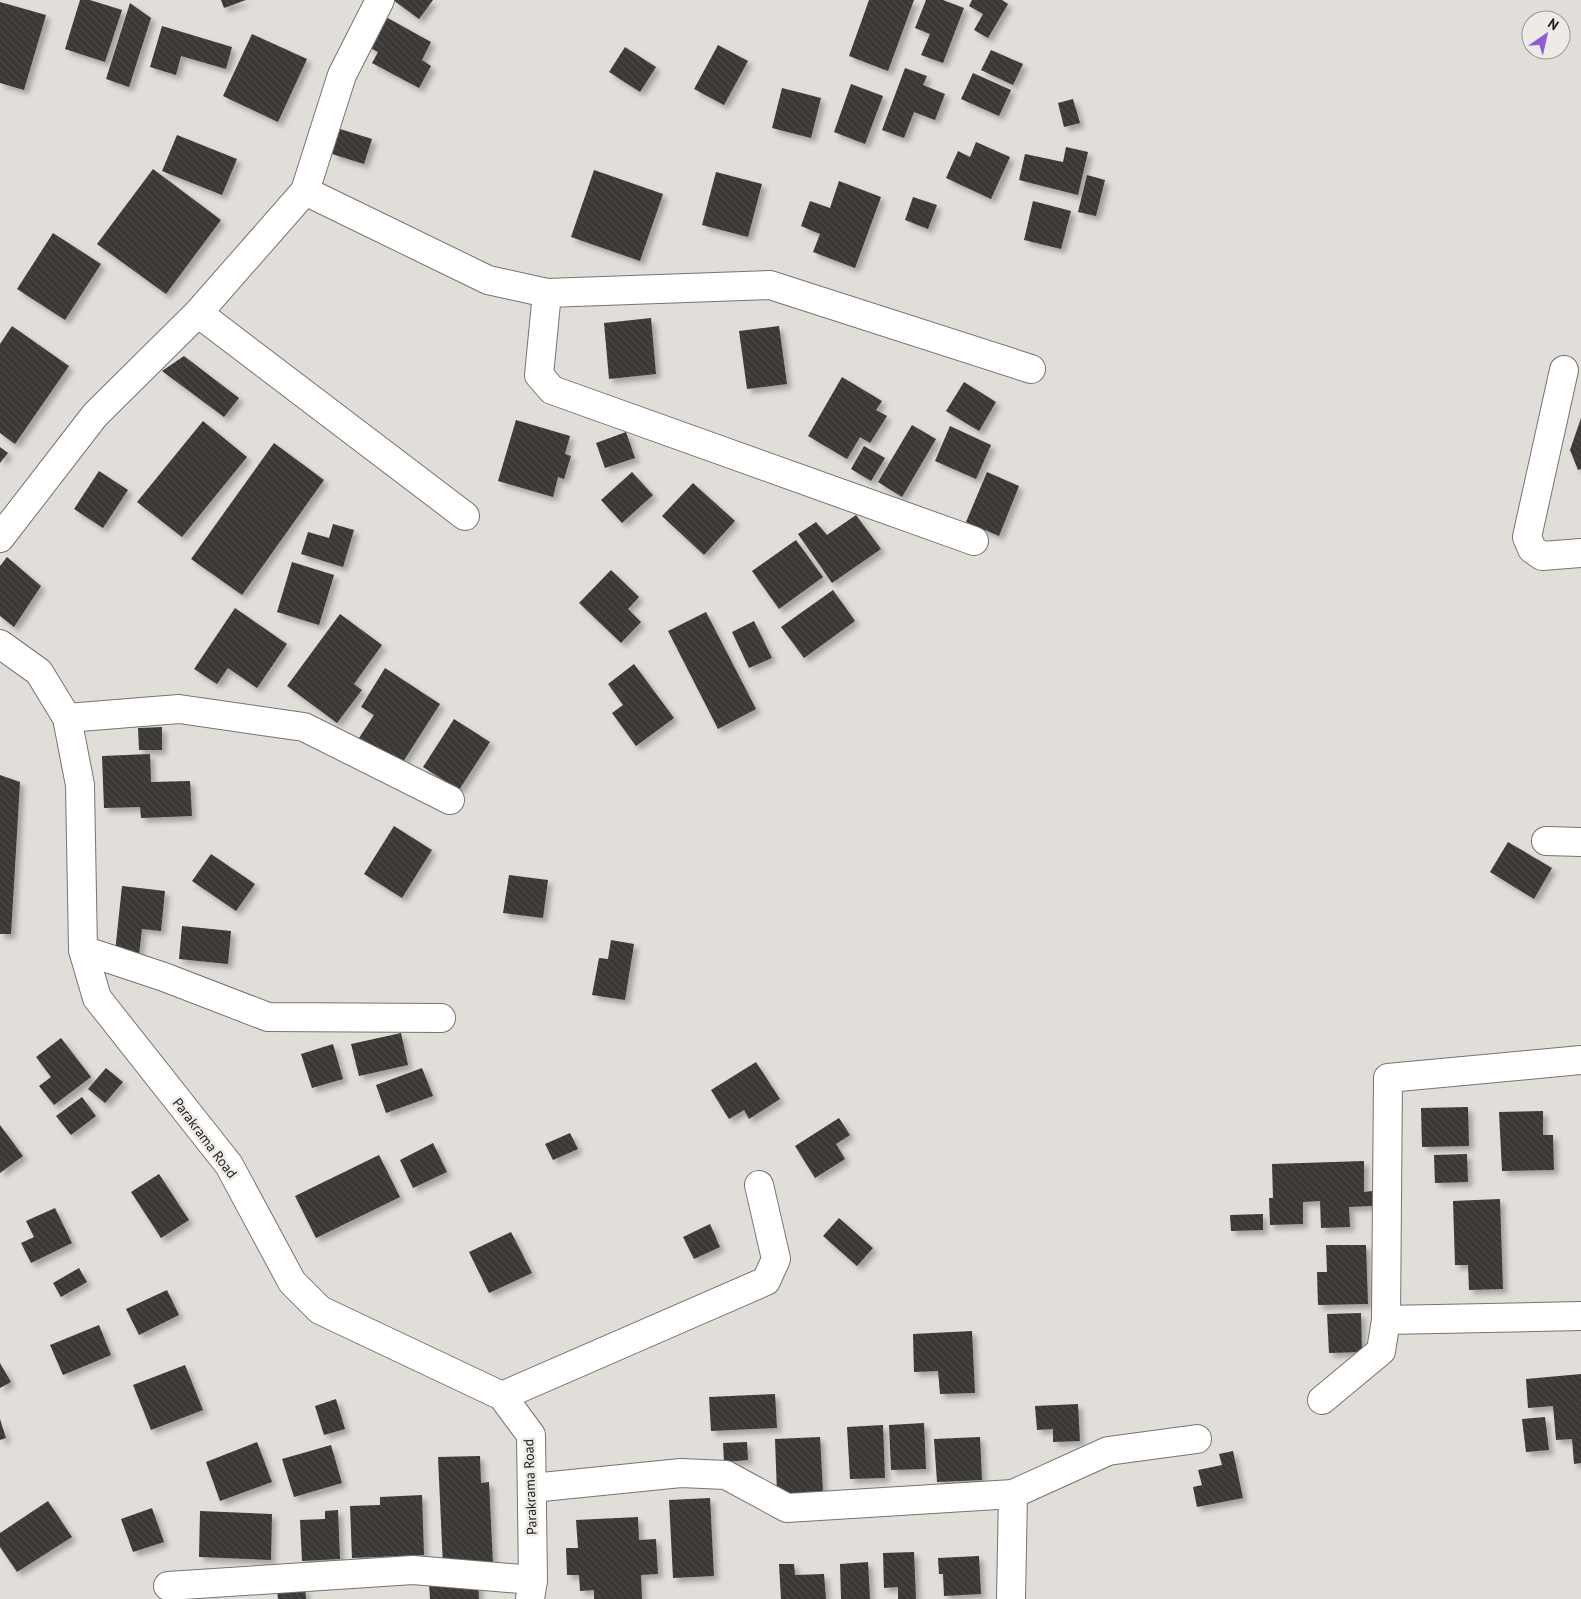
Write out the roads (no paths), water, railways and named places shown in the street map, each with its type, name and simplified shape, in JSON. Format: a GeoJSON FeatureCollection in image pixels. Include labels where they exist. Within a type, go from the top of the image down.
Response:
{"type":"FeatureCollection","features":[{"type":"Feature","properties":{"kind":"street"},"geometry":{"type":"LineString","coordinates":[[0,538],[95,415],[198,313],[305,191],[342,75],[380,0]]}},
{"type":"Feature","properties":{"kind":"street"},"geometry":{"type":"LineString","coordinates":[[305,191],[488,280],[547,293],[770,285],[1031,369]]}},
{"type":"Feature","properties":{"kind":"street"},"geometry":{"type":"LineString","coordinates":[[547,293],[539,375],[552,390],[974,541]]}},
{"type":"Feature","properties":{"kind":"street"},"geometry":{"type":"LineString","coordinates":[[198,313],[465,516]]}},
{"type":"Feature","properties":{"kind":"street"},"geometry":{"type":"LineString","coordinates":[[1564,370],[1527,536],[1532,549],[1542,556],[1581,553]]}},
{"type":"Feature","properties":{"kind":"street","name":"Parakrama Road"},"geometry":{"type":"LineString","coordinates":[[0,644],[39,672],[67,718],[80,785],[83,950],[97,998],[229,1165],[292,1282],[320,1310],[502,1396],[531,1435],[531,1589]]}},
{"type":"Feature","properties":{"kind":"street"},"geometry":{"type":"LineString","coordinates":[[67,718],[179,710],[304,727],[450,800]]}},
{"type":"Feature","properties":{"kind":"street"},"geometry":{"type":"LineString","coordinates":[[1546,841],[1581,842]]}},
{"type":"Feature","properties":{"kind":"street"},"geometry":{"type":"LineString","coordinates":[[83,950],[164,977],[268,1017],[441,1018]]}},
{"type":"Feature","properties":{"kind":"street"},"geometry":{"type":"LineString","coordinates":[[1322,1400],[1381,1351],[1386,1320],[1388,1078],[1581,1060]]}},
{"type":"Feature","properties":{"kind":"street"},"geometry":{"type":"LineString","coordinates":[[502,1396],[766,1282],[776,1259],[759,1185]]}},
{"type":"Feature","properties":{"kind":"street"},"geometry":{"type":"LineString","coordinates":[[1386,1320],[1581,1316]]}},
{"type":"Feature","properties":{"kind":"street"},"geometry":{"type":"LineString","coordinates":[[532,1488],[681,1473],[726,1475],[788,1508],[1014,1494],[1108,1451],[1197,1439]]}},
{"type":"Feature","properties":{"kind":"street"},"geometry":{"type":"LineString","coordinates":[[1011,1599],[1014,1494]]}},
{"type":"Feature","properties":{"kind":"street"},"geometry":{"type":"LineString","coordinates":[[168,1586],[414,1570],[531,1589]]}}]}
